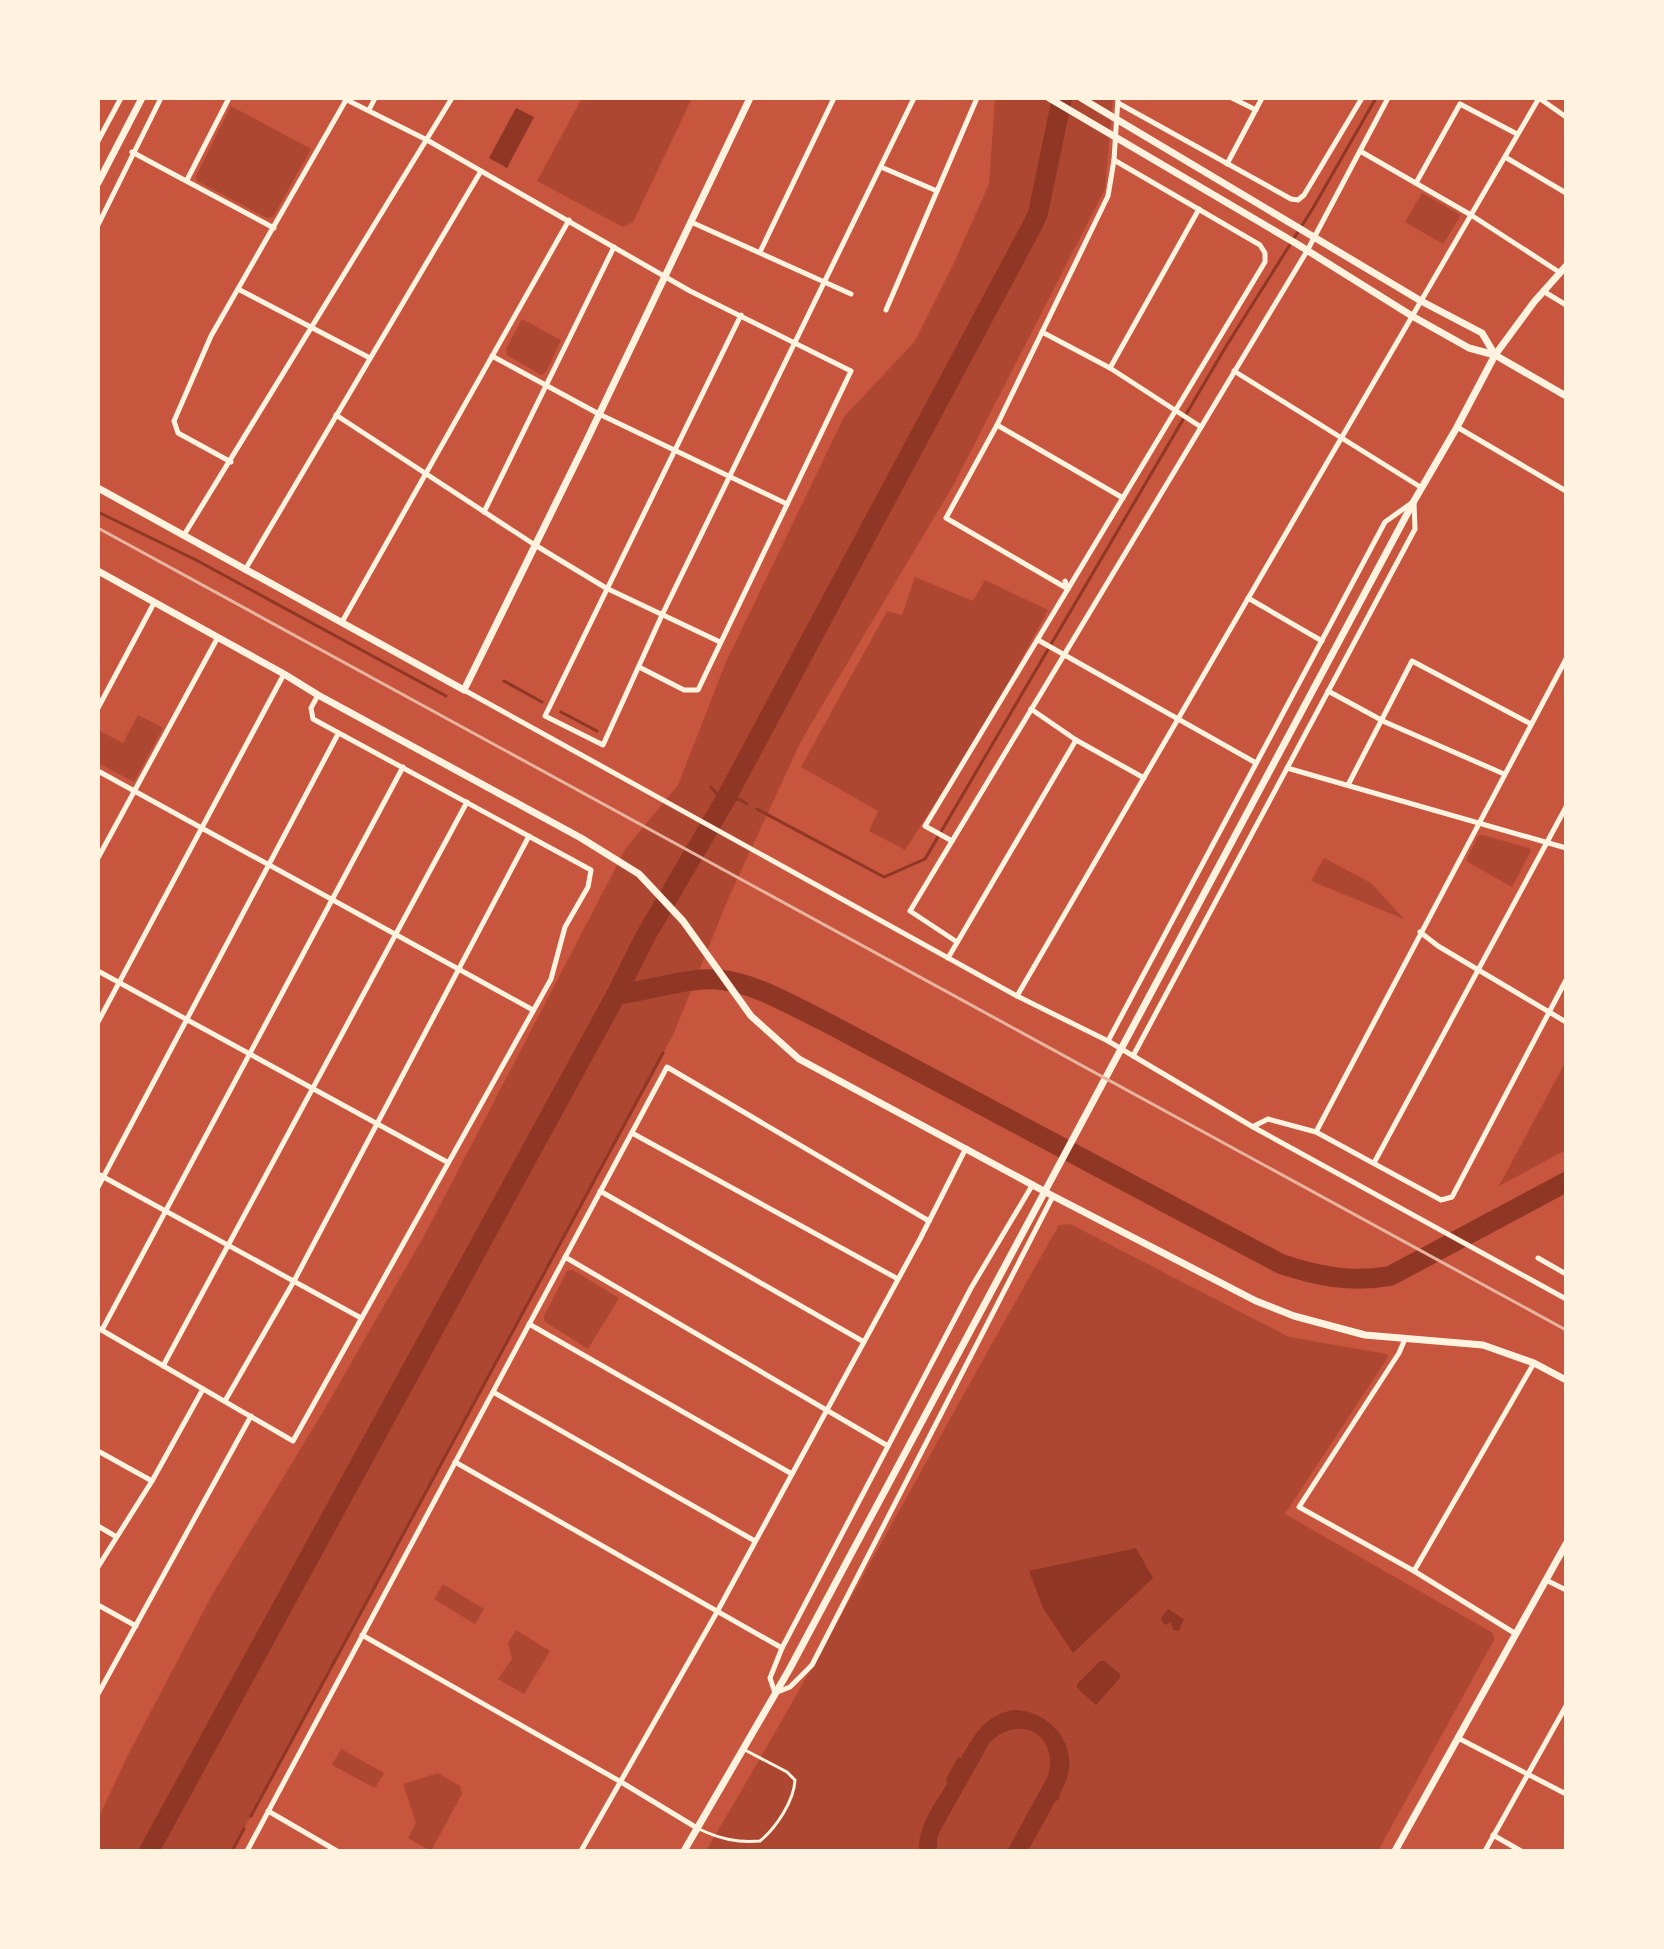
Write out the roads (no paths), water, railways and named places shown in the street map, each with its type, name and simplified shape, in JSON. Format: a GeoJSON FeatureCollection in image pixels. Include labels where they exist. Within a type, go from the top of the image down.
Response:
{"type":"FeatureCollection","features":[{"type":"Feature","properties":{"kind":"street"},"geometry":{"type":"LineString","coordinates":[[99,136],[121,98]]}},
{"type":"Feature","properties":{"kind":"street"},"geometry":{"type":"LineString","coordinates":[[98,183],[142,98]]}},
{"type":"Feature","properties":{"kind":"street"},"geometry":{"type":"LineString","coordinates":[[98,225],[161,98]]}},
{"type":"Feature","properties":{"kind":"street"},"geometry":{"type":"LineString","coordinates":[[187,180],[229,98]]}},
{"type":"Feature","properties":{"kind":"street"},"geometry":{"type":"LineString","coordinates":[[369,110],[375,98]]}},
{"type":"Feature","properties":{"kind":"street"},"geometry":{"type":"LineString","coordinates":[[184,535],[452,98]]}},
{"type":"Feature","properties":{"kind":"street"},"geometry":{"type":"LineString","coordinates":[[760,252],[834,98]]}},
{"type":"Feature","properties":{"kind":"street"},"geometry":{"type":"LineString","coordinates":[[741,315],[545,716],[603,745],[662,615],[914,98]]}},
{"type":"Feature","properties":{"kind":"street"},"geometry":{"type":"LineString","coordinates":[[886,310],[977,98]]}},
{"type":"Feature","properties":{"kind":"street"},"geometry":{"type":"LineString","coordinates":[[1049,98],[1297,244],[1412,316],[1469,348],[1495,355],[1566,396]]}},
{"type":"Feature","properties":{"kind":"street"},"geometry":{"type":"LineString","coordinates":[[1081,98],[1421,301],[1482,333],[1495,355]]}},
{"type":"Feature","properties":{"kind":"street"},"geometry":{"type":"LineString","coordinates":[[1232,98],[1256,110]]}},
{"type":"Feature","properties":{"kind":"street"},"geometry":{"type":"LineString","coordinates":[[1227,164],[1262,98]]}},
{"type":"Feature","properties":{"kind":"street"},"geometry":{"type":"LineString","coordinates":[[1068,589],[946,518],[997,425],[1108,196],[1118,100],[1227,164],[1298,200],[1304,195],[1362,98]]}},
{"type":"Feature","properties":{"kind":"street"},"geometry":{"type":"LineString","coordinates":[[957,942],[910,911],[1061,655],[1307,251],[1388,98]]}},
{"type":"Feature","properties":{"kind":"street"},"geometry":{"type":"LineString","coordinates":[[1017,996],[1539,98],[1566,117]]}},
{"type":"Feature","properties":{"kind":"street"},"geometry":{"type":"LineString","coordinates":[[231,462],[178,433],[174,421],[211,336],[344,99],[427,140],[665,277],[851,371],[698,690],[684,690],[639,667]]}},
{"type":"Feature","properties":{"kind":"street"},"geometry":{"type":"LineString","coordinates":[[464,690],[665,277],[746,99]]}},
{"type":"Feature","properties":{"kind":"street"},"geometry":{"type":"LineString","coordinates":[[1416,183],[1460,104],[1518,134]]}},
{"type":"Feature","properties":{"kind":"street"},"geometry":{"type":"LineString","coordinates":[[1360,151],[1471,215],[1559,272]]}},
{"type":"Feature","properties":{"kind":"street"},"geometry":{"type":"LineString","coordinates":[[132,152],[274,228]]}},
{"type":"Feature","properties":{"kind":"street"},"geometry":{"type":"LineString","coordinates":[[1505,157],[1566,193]]}},
{"type":"Feature","properties":{"kind":"street"},"geometry":{"type":"LineString","coordinates":[[950,840],[925,826],[1040,641],[1068,589],[1178,412],[1265,262],[1265,253],[1260,245],[1114,160]]}},
{"type":"Feature","properties":{"kind":"street"},"geometry":{"type":"LineString","coordinates":[[881,167],[937,191]]}},
{"type":"Feature","properties":{"kind":"street"},"geometry":{"type":"LineString","coordinates":[[245,570],[481,171]]}},
{"type":"Feature","properties":{"kind":"street"},"geometry":{"type":"LineString","coordinates":[[1110,368],[1199,209]]}},
{"type":"Feature","properties":{"kind":"street"},"geometry":{"type":"LineString","coordinates":[[341,623],[569,220]]}},
{"type":"Feature","properties":{"kind":"street"},"geometry":{"type":"LineString","coordinates":[[691,222],[851,294]]}},
{"type":"Feature","properties":{"kind":"street"},"geometry":{"type":"LineString","coordinates":[[484,512],[614,246]]}},
{"type":"Feature","properties":{"kind":"street"},"geometry":{"type":"LineString","coordinates":[[684,1851],[789,1670],[1402,522],[1495,355],[1566,266]]}},
{"type":"Feature","properties":{"kind":"street"},"geometry":{"type":"LineString","coordinates":[[238,289],[369,357]]}},
{"type":"Feature","properties":{"kind":"street"},"geometry":{"type":"LineString","coordinates":[[1543,291],[1566,305]]}},
{"type":"Feature","properties":{"kind":"street"},"geometry":{"type":"LineString","coordinates":[[1042,332],[1110,368],[1201,427]]}},
{"type":"Feature","properties":{"kind":"street"},"geometry":{"type":"LineString","coordinates":[[492,356],[599,414],[787,504]]}},
{"type":"Feature","properties":{"kind":"street"},"geometry":{"type":"LineString","coordinates":[[1234,371],[1422,488]]}},
{"type":"Feature","properties":{"kind":"street"},"geometry":{"type":"LineString","coordinates":[[336,415],[606,588],[720,642]]}},
{"type":"Feature","properties":{"kind":"street"},"geometry":{"type":"LineString","coordinates":[[997,425],[1123,498]]}},
{"type":"Feature","properties":{"kind":"street"},"geometry":{"type":"LineString","coordinates":[[1457,427],[1566,491]]}},
{"type":"Feature","properties":{"kind":"street"},"geometry":{"type":"LineString","coordinates":[[98,488],[1017,996],[1108,1041],[1253,1127],[1566,1299]]}},
{"type":"Feature","properties":{"kind":"street"},"geometry":{"type":"LineString","coordinates":[[1108,1041],[1385,522],[1414,501]]}},
{"type":"Feature","properties":{"kind":"street"},"geometry":{"type":"LineString","coordinates":[[1133,1056],[1415,529],[1414,501]]}},
{"type":"Feature","properties":{"kind":"street"},"geometry":{"type":"LineString","coordinates":[[98,571],[581,838],[639,874],[683,921],[751,1016],[799,1059],[1256,1301],[1294,1316],[1365,1335],[1483,1345],[1534,1363],[1566,1380]]}},
{"type":"Feature","properties":{"kind":"street"},"geometry":{"type":"LineString","coordinates":[[1065,581],[1068,589]]}},
{"type":"Feature","properties":{"kind":"street"},"geometry":{"type":"LineString","coordinates":[[1248,598],[1322,641]]}},
{"type":"Feature","properties":{"kind":"street"},"geometry":{"type":"LineString","coordinates":[[98,708],[155,602]]}},
{"type":"Feature","properties":{"kind":"street"},"geometry":{"type":"LineString","coordinates":[[98,858],[218,637]]}},
{"type":"Feature","properties":{"kind":"street"},"geometry":{"type":"LineString","coordinates":[[1040,641],[1256,763]]}},
{"type":"Feature","properties":{"kind":"street"},"geometry":{"type":"LineString","coordinates":[[1316,1132],[1566,659]]}},
{"type":"Feature","properties":{"kind":"street"},"geometry":{"type":"LineString","coordinates":[[1348,785],[1412,661],[1531,724]]}},
{"type":"Feature","properties":{"kind":"street"},"geometry":{"type":"LineString","coordinates":[[98,1022],[284,674]]}},
{"type":"Feature","properties":{"kind":"street"},"geometry":{"type":"LineString","coordinates":[[1328,691],[1382,720],[1504,774]]}},
{"type":"Feature","properties":{"kind":"street"},"geometry":{"type":"LineString","coordinates":[[318,695],[311,708],[313,719],[338,734],[403,767],[591,870],[588,887],[565,927],[551,979],[293,1441],[100,1329],[403,767]]}},
{"type":"Feature","properties":{"kind":"street"},"geometry":{"type":"LineString","coordinates":[[1031,709],[1076,740],[1144,778]]}},
{"type":"Feature","properties":{"kind":"street"},"geometry":{"type":"LineString","coordinates":[[98,1187],[101,1176],[338,734]]}},
{"type":"Feature","properties":{"kind":"street"},"geometry":{"type":"LineString","coordinates":[[948,958],[1076,740]]}},
{"type":"Feature","properties":{"kind":"street"},"geometry":{"type":"LineString","coordinates":[[1287,768],[1566,848]]}},
{"type":"Feature","properties":{"kind":"street"},"geometry":{"type":"LineString","coordinates":[[98,771],[533,1010]]}},
{"type":"Feature","properties":{"kind":"street"},"geometry":{"type":"LineString","coordinates":[[163,1366],[467,802]]}},
{"type":"Feature","properties":{"kind":"street"},"geometry":{"type":"LineString","coordinates":[[1374,1163],[1566,807]]}},
{"type":"Feature","properties":{"kind":"street"},"geometry":{"type":"LineString","coordinates":[[225,1401],[294,1281],[529,836]]}},
{"type":"Feature","properties":{"kind":"street"},"geometry":{"type":"LineString","coordinates":[[1420,932],[1438,946],[1566,1022]]}},
{"type":"Feature","properties":{"kind":"street"},"geometry":{"type":"LineString","coordinates":[[98,971],[447,1162]]}},
{"type":"Feature","properties":{"kind":"street"},"geometry":{"type":"LineString","coordinates":[[1253,1127],[1268,1119],[1316,1132],[1441,1200],[1452,1197],[1566,980]]}},
{"type":"Feature","properties":{"kind":"street"},"geometry":{"type":"LineString","coordinates":[[247,1851],[667,1067],[929,1221]]}},
{"type":"Feature","properties":{"kind":"street"},"geometry":{"type":"LineString","coordinates":[[632,1133],[898,1279]]}},
{"type":"Feature","properties":{"kind":"street"},"geometry":{"type":"LineString","coordinates":[[581,1851],[717,1612],[966,1148]]}},
{"type":"Feature","properties":{"kind":"street"},"geometry":{"type":"LineString","coordinates":[[101,1176],[361,1318]]}},
{"type":"Feature","properties":{"kind":"street"},"geometry":{"type":"LineString","coordinates":[[775,1693],[770,1678],[782,1648],[971,1288],[1033,1184]]}},
{"type":"Feature","properties":{"kind":"street"},"geometry":{"type":"LineString","coordinates":[[600,1191],[864,1342]]}},
{"type":"Feature","properties":{"kind":"street"},"geometry":{"type":"LineString","coordinates":[[775,1693],[790,1687],[812,1665],[1053,1196]]}},
{"type":"Feature","properties":{"kind":"street"},"geometry":{"type":"LineString","coordinates":[[565,1257],[888,1446]]}},
{"type":"Feature","properties":{"kind":"street"},"geometry":{"type":"LineString","coordinates":[[1538,1258],[1566,1274]]}},
{"type":"Feature","properties":{"kind":"street"},"geometry":{"type":"LineString","coordinates":[[529,1324],[792,1474]]}},
{"type":"Feature","properties":{"kind":"street"},"geometry":{"type":"LineString","coordinates":[[1405,1339],[1299,1507],[1414,1571],[1516,1634]]}},
{"type":"Feature","properties":{"kind":"street"},"geometry":{"type":"LineString","coordinates":[[1414,1571],[1534,1363]]}},
{"type":"Feature","properties":{"kind":"street"},"geometry":{"type":"LineString","coordinates":[[98,1567],[152,1481],[203,1389]]}},
{"type":"Feature","properties":{"kind":"street"},"geometry":{"type":"LineString","coordinates":[[493,1392],[755,1541]]}},
{"type":"Feature","properties":{"kind":"street"},"geometry":{"type":"LineString","coordinates":[[98,1694],[251,1416]]}},
{"type":"Feature","properties":{"kind":"street"},"geometry":{"type":"LineString","coordinates":[[98,1451],[152,1481]]}},
{"type":"Feature","properties":{"kind":"street"},"geometry":{"type":"LineString","coordinates":[[455,1462],[782,1648]]}},
{"type":"Feature","properties":{"kind":"street"},"geometry":{"type":"LineString","coordinates":[[98,1526],[115,1536]]}},
{"type":"Feature","properties":{"kind":"street"},"geometry":{"type":"LineString","coordinates":[[1395,1851],[1566,1544]]}},
{"type":"Feature","properties":{"kind":"street"},"geometry":{"type":"LineString","coordinates":[[1546,1580],[1566,1590]]}},
{"type":"Feature","properties":{"kind":"street"},"geometry":{"type":"LineString","coordinates":[[98,1605],[136,1626]]}},
{"type":"Feature","properties":{"kind":"street"},"geometry":{"type":"LineString","coordinates":[[362,1635],[697,1828]]}},
{"type":"Feature","properties":{"kind":"street"},"geometry":{"type":"LineString","coordinates":[[1485,1851],[1565,1708]]}},
{"type":"Feature","properties":{"kind":"street"},"geometry":{"type":"LineString","coordinates":[[1458,1738],[1566,1794]]}},
{"type":"Feature","properties":{"kind":"street"},"geometry":{"type":"LineString","coordinates":[[268,1811],[337,1851]]}},
{"type":"Feature","properties":{"kind":"street"},"geometry":{"type":"LineString","coordinates":[[1493,1835],[1521,1851]]}},
{"type":"Feature","properties":{"kind":"lane"},"geometry":{"type":"LineString","coordinates":[[697,1828],[729,1841],[760,1841],[777,1822],[792,1794],[795,1780],[787,1772],[743,1749]]}},
{"type":"Feature","properties":{"kind":"waterway"},"geometry":{"type":"LineString","coordinates":[[149,1851],[645,937],[724,802],[1032,226],[1038,213],[1062,98]]}},
{"type":"Feature","properties":{"kind":"waterway"},"geometry":{"type":"LineString","coordinates":[[757,809],[884,877],[925,859],[1225,348],[1313,208],[1376,98]]}},
{"type":"Feature","properties":{"kind":"waterway"},"geometry":{"type":"LineString","coordinates":[[98,512],[196,560],[446,696]]}},
{"type":"Feature","properties":{"kind":"waterway"},"geometry":{"type":"LineString","coordinates":[[504,681],[542,702]]}},
{"type":"Feature","properties":{"kind":"waterway"},"geometry":{"type":"LineString","coordinates":[[561,712],[597,731]]}},
{"type":"Feature","properties":{"kind":"waterway"},"geometry":{"type":"LineString","coordinates":[[711,787],[724,802],[739,799],[747,804]]}},
{"type":"Feature","properties":{"kind":"waterway"},"geometry":{"type":"LineString","coordinates":[[616,995],[709,979],[735,982],[760,990],[1281,1264],[1321,1275],[1362,1279],[1390,1276],[1566,1182]]}},
{"type":"Feature","properties":{"kind":"waterway"},"geometry":{"type":"LineString","coordinates":[[251,1816],[663,1053]]}},
{"type":"Feature","properties":{"kind":"waterway"},"geometry":{"type":"LineString","coordinates":[[232,1851],[244,1829]]}},
{"type":"Feature","properties":{"kind":"railway"},"geometry":{"type":"LineString","coordinates":[[98,528],[1566,1330]]}}]}
